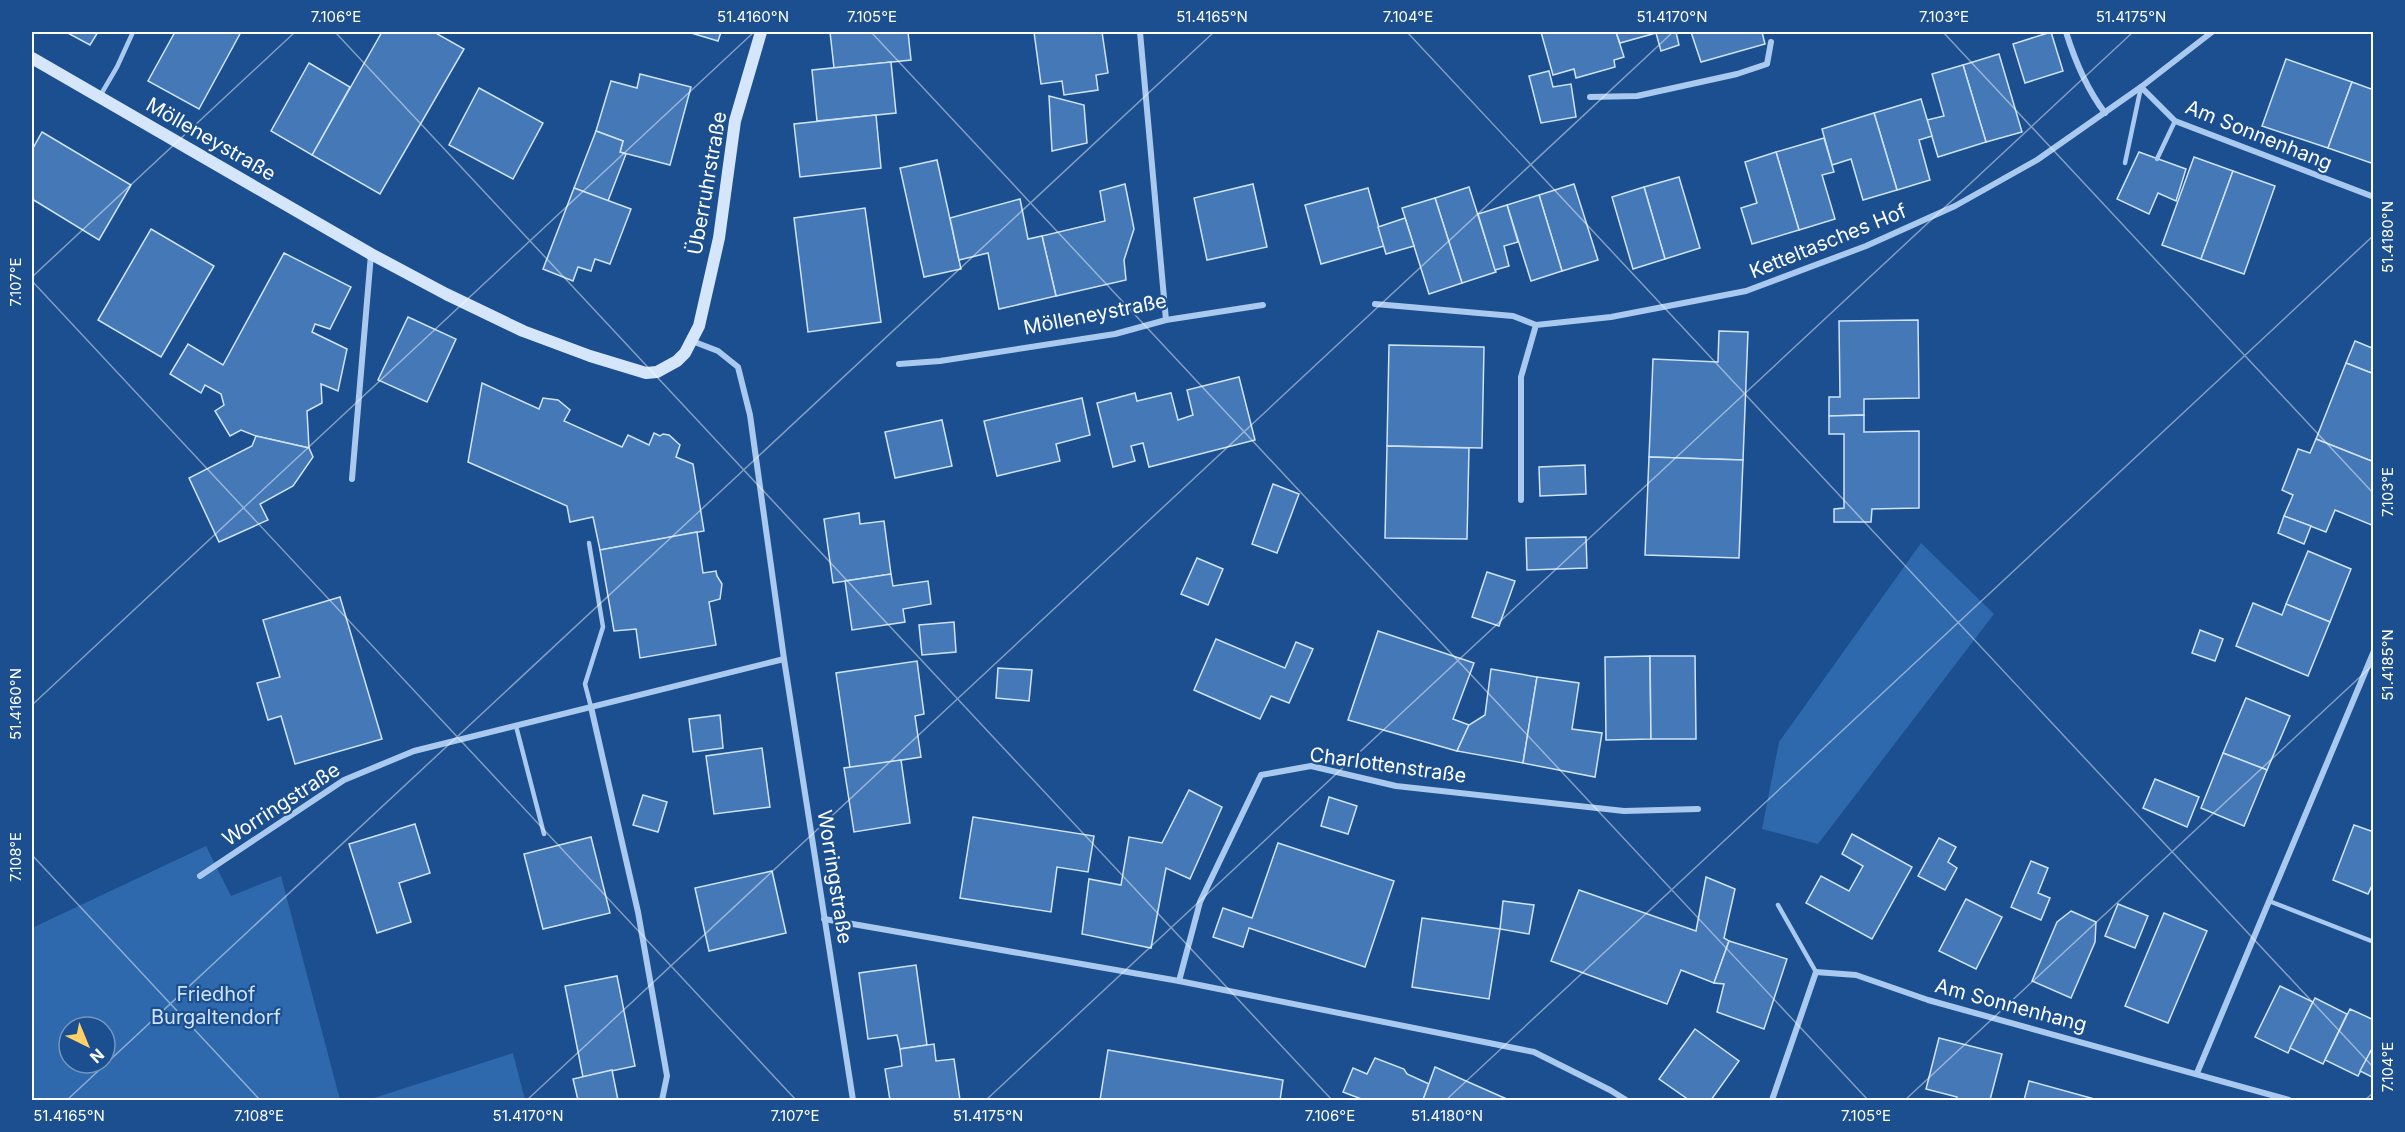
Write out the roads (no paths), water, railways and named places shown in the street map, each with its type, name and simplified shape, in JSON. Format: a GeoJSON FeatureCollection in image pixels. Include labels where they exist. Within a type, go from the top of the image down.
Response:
{"type":"FeatureCollection","features":[{"type":"Feature","properties":{"kind":"main road","name":"Überruhrstraße"},"geometry":{"type":"LineString","coordinates":[[692,341],[702,315],[719,238],[735,121],[761,32]]}},
{"type":"Feature","properties":{"kind":"main road","name":"Mölleneystraße"},"geometry":{"type":"LineString","coordinates":[[32,58],[371,254],[523,331],[590,356],[646,373],[667,368],[685,353],[692,341]]}},
{"type":"Feature","properties":{"kind":"street"},"geometry":{"type":"LineString","coordinates":[[1140,32],[1166,320]]}},
{"type":"Feature","properties":{"kind":"street"},"geometry":{"type":"LineString","coordinates":[[2066,32],[2090,93],[2105,113]]}},
{"type":"Feature","properties":{"kind":"street","name":"Ketteltasches Hof"},"geometry":{"type":"LineString","coordinates":[[1375,304],[1513,316],[1536,325],[1611,317],[1746,291],[1866,246],[1955,206],[2037,160],[2141,87],[2212,32]]}},
{"type":"Feature","properties":{"kind":"street"},"geometry":{"type":"LineString","coordinates":[[1590,97],[1637,96],[1737,74],[1767,64],[1771,42]]}},
{"type":"Feature","properties":{"kind":"street","name":"Am Sonnenhang"},"geometry":{"type":"LineString","coordinates":[[2141,87],[2175,121],[2373,198]]}},
{"type":"Feature","properties":{"kind":"street"},"geometry":{"type":"LineString","coordinates":[[352,479],[371,254]]}},
{"type":"Feature","properties":{"kind":"street","name":"Mölleneystraße"},"geometry":{"type":"LineString","coordinates":[[899,364],[939,361],[1115,334],[1166,320],[1263,305]]}},
{"type":"Feature","properties":{"kind":"street"},"geometry":{"type":"LineString","coordinates":[[1521,500],[1521,377],[1536,325]]}},
{"type":"Feature","properties":{"kind":"street","name":"Worringstraße"},"geometry":{"type":"LineString","coordinates":[[692,341],[727,357],[738,368],[744,386],[853,1101]]}},
{"type":"Feature","properties":{"kind":"street"},"geometry":{"type":"LineString","coordinates":[[2197,1073],[2373,651]]}},
{"type":"Feature","properties":{"kind":"street","name":"Worringstraße"},"geometry":{"type":"LineString","coordinates":[[200,876],[344,780],[414,751],[784,659]]}},
{"type":"Feature","properties":{"kind":"street"},"geometry":{"type":"LineString","coordinates":[[591,706],[638,912],[667,1076],[662,1101]]}},
{"type":"Feature","properties":{"kind":"street","name":"Charlottenstraße"},"geometry":{"type":"LineString","coordinates":[[1179,981],[1200,902],[1261,775],[1311,766],[1396,786],[1624,811],[1698,809]]}},
{"type":"Feature","properties":{"kind":"street"},"geometry":{"type":"LineString","coordinates":[[824,919],[1179,981],[1534,1052],[1610,1090],[1626,1101]]}},
{"type":"Feature","properties":{"kind":"street"},"geometry":{"type":"LineString","coordinates":[[1772,1101],[1816,972]]}},
{"type":"Feature","properties":{"kind":"street","name":"Am Sonnenhang"},"geometry":{"type":"LineString","coordinates":[[1816,972],[1856,975],[1928,1000],[2197,1073],[2289,1101]]}},
{"type":"Feature","properties":{"kind":"lane"},"geometry":{"type":"LineString","coordinates":[[99,98],[117,67],[133,32]]}},
{"type":"Feature","properties":{"kind":"lane"},"geometry":{"type":"LineString","coordinates":[[2125,163],[2141,87]]}},
{"type":"Feature","properties":{"kind":"lane"},"geometry":{"type":"LineString","coordinates":[[2157,159],[2175,121]]}},
{"type":"Feature","properties":{"kind":"lane"},"geometry":{"type":"LineString","coordinates":[[589,543],[603,627],[585,684],[591,706]]}},
{"type":"Feature","properties":{"kind":"lane"},"geometry":{"type":"LineString","coordinates":[[516,726],[544,834]]}},
{"type":"Feature","properties":{"kind":"lane"},"geometry":{"type":"LineString","coordinates":[[2269,901],[2373,942]]}},
{"type":"Feature","properties":{"kind":"lane"},"geometry":{"type":"LineString","coordinates":[[1778,905],[1816,972]]}},
{"type":"Feature","properties":{"kind":"park label","name":"Friedhof Burgaltendorf"},"geometry":{"type":"Point","coordinates":[216,1006]}}]}
